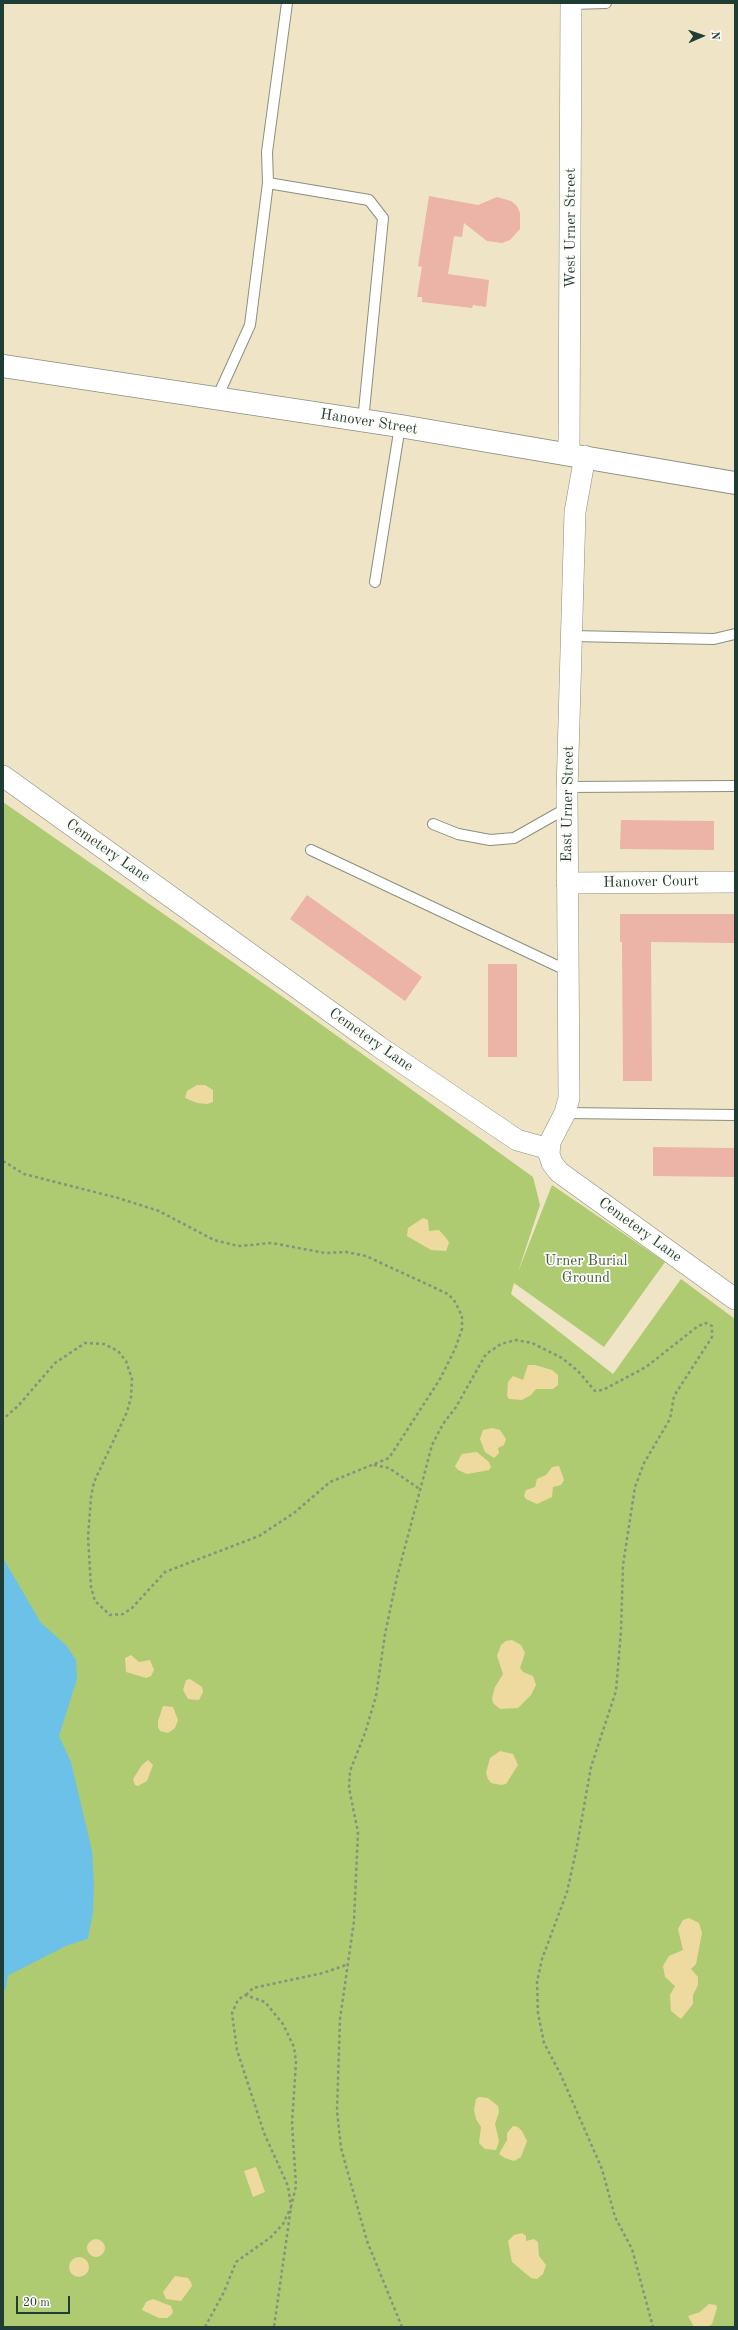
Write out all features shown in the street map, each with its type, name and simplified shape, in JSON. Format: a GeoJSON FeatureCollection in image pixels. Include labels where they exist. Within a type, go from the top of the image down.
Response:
{"type":"FeatureCollection","features":[{"type":"Feature","properties":{"kind":"main road","name":"Hanover Street"},"geometry":{"type":"LineString","coordinates":[[3,366],[363,420],[577,455],[735,483]]}},
{"type":"Feature","properties":{"kind":"street","name":"West Urner Street"},"geometry":{"type":"LineString","coordinates":[[572,3],[577,455]]}},
{"type":"Feature","properties":{"kind":"street","name":"East Urner Street"},"geometry":{"type":"LineString","coordinates":[[549,1149],[550,1142],[565,1113],[569,1098],[567,787],[577,455]]}},
{"type":"Feature","properties":{"kind":"street","name":"Cemetery Lane"},"geometry":{"type":"LineString","coordinates":[[3,776],[384,1050],[517,1140],[549,1149],[552,1163],[559,1172],[735,1299]]}},
{"type":"Feature","properties":{"kind":"street","name":"Hanover Court"},"geometry":{"type":"LineString","coordinates":[[567,883],[735,882]]}},
{"type":"Feature","properties":{"kind":"lane"},"geometry":{"type":"LineString","coordinates":[[217,398],[250,325],[268,183],[267,152],[287,3]]}},
{"type":"Feature","properties":{"kind":"lane"},"geometry":{"type":"LineString","coordinates":[[572,3],[606,3]]}},
{"type":"Feature","properties":{"kind":"lane"},"geometry":{"type":"LineString","coordinates":[[268,183],[369,200],[383,218],[363,420]]}},
{"type":"Feature","properties":{"kind":"lane"},"geometry":{"type":"LineString","coordinates":[[375,582],[400,426]]}},
{"type":"Feature","properties":{"kind":"lane"},"geometry":{"type":"LineString","coordinates":[[572,636],[714,639],[735,634]]}},
{"type":"Feature","properties":{"kind":"lane"},"geometry":{"type":"LineString","coordinates":[[567,787],[735,786]]}},
{"type":"Feature","properties":{"kind":"lane"},"geometry":{"type":"LineString","coordinates":[[433,824],[458,834],[490,840],[514,838],[567,808]]}},
{"type":"Feature","properties":{"kind":"lane"},"geometry":{"type":"LineString","coordinates":[[311,850],[568,970]]}},
{"type":"Feature","properties":{"kind":"lane"},"geometry":{"type":"LineString","coordinates":[[565,1113],[735,1115]]}},
{"type":"Feature","properties":{"kind":"path"},"geometry":{"type":"LineString","coordinates":[[3,1161],[24,1174],[118,1198],[159,1211],[214,1240],[238,1246],[272,1243],[325,1253],[357,1254],[448,1294],[454,1300],[462,1316],[462,1329],[455,1349],[440,1379],[389,1458],[330,1482],[294,1513],[259,1536],[165,1572],[132,1608],[122,1614],[110,1615],[96,1601],[91,1587],[88,1537],[89,1514],[94,1482],[127,1412],[131,1397],[132,1379],[126,1361],[118,1350],[104,1344],[85,1343],[55,1363],[18,1406],[3,1419]]}},
{"type":"Feature","properties":{"kind":"path"},"geometry":{"type":"LineString","coordinates":[[402,2327],[366,2242],[341,2148],[338,2111],[340,2019],[346,1965],[354,1921],[358,1832],[349,1788],[350,1771],[365,1733],[376,1696],[385,1634],[397,1577],[432,1445],[442,1424],[456,1407],[486,1354],[501,1344],[516,1340],[532,1344],[562,1358],[578,1371],[595,1391],[603,1390],[646,1367],[698,1326],[706,1323],[712,1326],[712,1337],[674,1396],[670,1418],[644,1462],[635,1487],[627,1529],[623,1565],[616,1691],[591,1767],[567,1892],[542,1959],[537,1982],[538,2012],[544,2043],[560,2073],[602,2169],[615,2217],[632,2249],[653,2327]]}},
{"type":"Feature","properties":{"kind":"path"},"geometry":{"type":"LineString","coordinates":[[374,1464],[389,1468],[421,1490]]}},
{"type":"Feature","properties":{"kind":"path"},"geometry":{"type":"LineString","coordinates":[[205,2327],[224,2292],[236,2262],[252,2248],[271,2237],[283,2224],[291,2207],[288,2186],[264,2133],[237,2050],[232,2014],[238,2000],[253,1988],[323,1973],[346,1965]]}},
{"type":"Feature","properties":{"kind":"path"},"geometry":{"type":"LineString","coordinates":[[246,1995],[265,2002],[283,2024],[294,2047],[296,2062],[292,2122],[296,2186],[291,2207],[274,2327]]}},
{"type":"Feature","properties":{"kind":"green space","name":"Urner Burial Ground"},"geometry":{"type":"Polygon","coordinates":[[[3,802],[290,1002],[533,1177],[540,1205],[518,1272],[552,1185],[665,1262],[604,1347],[514,1283],[511,1294],[613,1374],[681,1279],[735,1319],[735,2327],[3,2327],[3,802]]]}},
{"type":"Feature","properties":{"kind":"sand"},"geometry":{"type":"Polygon","coordinates":[[[197,1085],[205,1085],[213,1090],[213,1102],[207,1104],[197,1103],[185,1098],[187,1091],[197,1085]]]}},
{"type":"Feature","properties":{"kind":"sand"},"geometry":{"type":"Polygon","coordinates":[[[423,1218],[428,1220],[429,1231],[439,1230],[447,1239],[449,1243],[446,1251],[431,1250],[407,1236],[408,1228],[423,1218]]]}},
{"type":"Feature","properties":{"kind":"sand"},"geometry":{"type":"Polygon","coordinates":[[[528,1365],[535,1365],[552,1370],[558,1375],[558,1385],[553,1389],[536,1389],[531,1395],[522,1400],[509,1399],[507,1396],[508,1382],[513,1376],[523,1380],[528,1365]]]}},
{"type":"Feature","properties":{"kind":"sand"},"geometry":{"type":"Polygon","coordinates":[[[492,1428],[500,1430],[506,1439],[504,1445],[498,1448],[499,1453],[494,1458],[485,1452],[480,1439],[483,1430],[492,1428]]]}},
{"type":"Feature","properties":{"kind":"sand"},"geometry":{"type":"Polygon","coordinates":[[[477,1452],[489,1462],[491,1467],[489,1470],[467,1474],[458,1470],[455,1466],[462,1454],[477,1452]]]}},
{"type":"Feature","properties":{"kind":"sand"},"geometry":{"type":"Polygon","coordinates":[[[559,1466],[564,1480],[561,1485],[553,1487],[552,1497],[537,1504],[526,1499],[524,1496],[526,1490],[535,1487],[537,1479],[546,1475],[552,1467],[559,1466]]]}},
{"type":"Feature","properties":{"kind":"sand"},"geometry":{"type":"Polygon","coordinates":[[[512,1640],[521,1645],[525,1653],[520,1668],[523,1672],[533,1676],[536,1685],[531,1695],[518,1708],[500,1709],[493,1703],[492,1698],[495,1687],[503,1674],[497,1656],[501,1645],[506,1641],[512,1640]]]}},
{"type":"Feature","properties":{"kind":"sand"},"geometry":{"type":"Polygon","coordinates":[[[131,1655],[139,1662],[150,1660],[154,1670],[151,1676],[146,1678],[126,1672],[125,1658],[131,1655]]]}},
{"type":"Feature","properties":{"kind":"sand"},"geometry":{"type":"Polygon","coordinates":[[[190,1679],[202,1687],[203,1692],[199,1700],[188,1699],[183,1690],[186,1680],[190,1679]]]}},
{"type":"Feature","properties":{"kind":"sand"},"geometry":{"type":"Polygon","coordinates":[[[163,1706],[173,1707],[178,1720],[175,1728],[168,1733],[160,1731],[158,1727],[158,1721],[163,1706]]]}},
{"type":"Feature","properties":{"kind":"sand"},"geometry":{"type":"Polygon","coordinates":[[[500,1751],[513,1754],[518,1765],[506,1784],[501,1785],[491,1783],[486,1773],[490,1758],[500,1751]]]}},
{"type":"Feature","properties":{"kind":"sand"},"geometry":{"type":"Polygon","coordinates":[[[148,1760],[153,1765],[147,1781],[138,1786],[135,1785],[133,1779],[142,1765],[148,1760]]]}},
{"type":"Feature","properties":{"kind":"sand"},"geometry":{"type":"Polygon","coordinates":[[[689,1918],[699,1923],[702,1933],[696,1964],[691,1969],[698,1977],[698,1985],[693,1995],[693,2004],[681,2019],[671,2011],[670,1995],[675,1986],[665,1977],[663,1966],[669,1956],[683,1950],[678,1929],[683,1920],[689,1918]]]}},
{"type":"Feature","properties":{"kind":"sand"},"geometry":{"type":"Polygon","coordinates":[[[479,2097],[488,2098],[498,2106],[499,2112],[495,2124],[499,2141],[496,2150],[485,2149],[479,2143],[481,2127],[476,2119],[474,2110],[476,2099],[479,2097]]]}},
{"type":"Feature","properties":{"kind":"sand"},"geometry":{"type":"Polygon","coordinates":[[[513,2126],[518,2127],[522,2131],[527,2141],[521,2157],[514,2161],[499,2154],[507,2140],[507,2133],[513,2126]]]}},
{"type":"Feature","properties":{"kind":"sand"},"geometry":{"type":"Polygon","coordinates":[[[256,2167],[265,2192],[253,2197],[244,2171],[256,2167]]]}},
{"type":"Feature","properties":{"kind":"sand"},"geometry":{"type":"Polygon","coordinates":[[[522,2233],[526,2236],[526,2241],[534,2239],[538,2242],[539,2256],[546,2265],[543,2274],[537,2279],[531,2278],[512,2262],[508,2241],[514,2235],[522,2233]]]}},
{"type":"Feature","properties":{"kind":"sand"},"geometry":{"type":"Polygon","coordinates":[[[92,2239],[100,2239],[105,2244],[103,2255],[100,2257],[92,2257],[87,2252],[87,2244],[92,2239]]]}},
{"type":"Feature","properties":{"kind":"sand"},"geometry":{"type":"Polygon","coordinates":[[[79,2257],[86,2260],[89,2267],[86,2274],[79,2277],[72,2274],[69,2267],[72,2260],[79,2257]]]}},
{"type":"Feature","properties":{"kind":"sand"},"geometry":{"type":"Polygon","coordinates":[[[175,2276],[188,2278],[192,2286],[181,2301],[166,2299],[163,2292],[175,2276]]]}},
{"type":"Feature","properties":{"kind":"sand"},"geometry":{"type":"Polygon","coordinates":[[[153,2299],[171,2306],[173,2312],[171,2315],[167,2318],[159,2318],[142,2310],[146,2302],[153,2299]]]}},
{"type":"Feature","properties":{"kind":"sand"},"geometry":{"type":"Polygon","coordinates":[[[709,2304],[716,2305],[717,2308],[712,2324],[708,2327],[694,2327],[688,2316],[700,2312],[709,2304]]]}},
{"type":"Feature","properties":{"kind":"water"},"geometry":{"type":"Polygon","coordinates":[[[3,1558],[41,1623],[66,1645],[76,1660],[77,1679],[59,1736],[71,1762],[92,1851],[94,1884],[93,1912],[88,1939],[68,1945],[3,1978],[3,1558]]]}},
{"type":"Feature","properties":{"kind":"building"},"geometry":{"type":"Polygon","coordinates":[[[429,196],[478,205],[497,197],[511,201],[517,206],[520,213],[520,229],[510,240],[502,243],[487,241],[464,223],[462,237],[454,236],[448,274],[489,280],[486,307],[473,305],[472,308],[422,302],[422,297],[417,297],[422,267],[418,266],[429,196]]]}},
{"type":"Feature","properties":{"kind":"building"},"geometry":{"type":"Polygon","coordinates":[[[621,820],[714,821],[714,850],[620,849],[621,820]]]}},
{"type":"Feature","properties":{"kind":"building"},"geometry":{"type":"Polygon","coordinates":[[[307,895],[422,977],[405,1001],[290,919],[307,895]]]}},
{"type":"Feature","properties":{"kind":"building"},"geometry":{"type":"Polygon","coordinates":[[[620,914],[735,914],[735,943],[651,942],[652,1081],[623,1081],[622,942],[620,942],[620,914]]]}},
{"type":"Feature","properties":{"kind":"building"},"geometry":{"type":"Polygon","coordinates":[[[488,964],[517,964],[517,1057],[488,1057],[488,964]]]}},
{"type":"Feature","properties":{"kind":"building"},"geometry":{"type":"Polygon","coordinates":[[[653,1147],[735,1148],[735,1177],[653,1176],[653,1147]]]}},
{"type":"Feature","properties":{"kind":"waterway"},"geometry":{"type":"LineString","coordinates":[[3,1988],[6,1971]]}}]}
